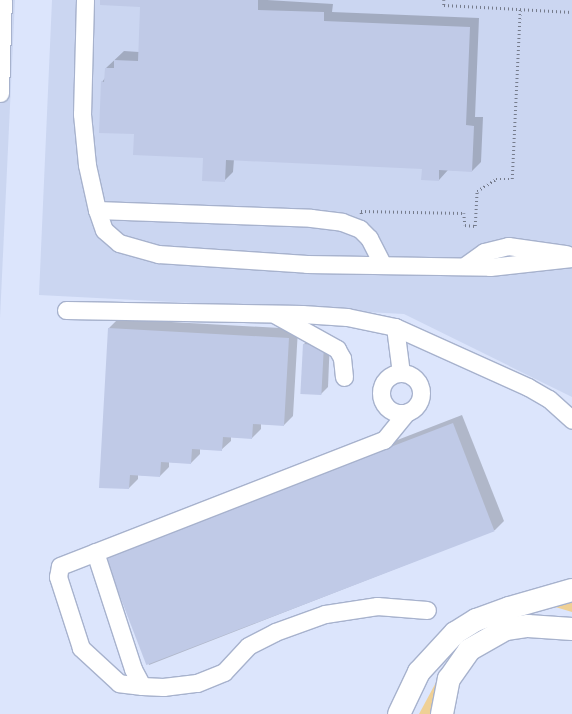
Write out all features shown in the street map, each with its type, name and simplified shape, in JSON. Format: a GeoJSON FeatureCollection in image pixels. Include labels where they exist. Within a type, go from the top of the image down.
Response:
{"type":"FeatureCollection","features":[{"type":"Feature","properties":{"kind":"main road"},"geometry":{"type":"LineString","coordinates":[[399,714],[419,672],[454,633],[476,620],[509,608],[572,590]]}},
{"type":"Feature","properties":{"kind":"main road"},"geometry":{"type":"LineString","coordinates":[[442,714],[449,679],[470,650],[506,629],[528,626],[572,629]]}},
{"type":"Feature","properties":{"kind":"lane"},"geometry":{"type":"LineString","coordinates":[[0,93],[3,0]]}},
{"type":"Feature","properties":{"kind":"lane"},"geometry":{"type":"LineString","coordinates":[[85,0],[82,114],[86,165],[97,210],[104,230],[119,243],[140,251],[307,264],[466,265],[484,252],[508,246],[572,257]]}},
{"type":"Feature","properties":{"kind":"lane"},"geometry":{"type":"LineString","coordinates":[[97,210],[311,218],[342,222],[360,229],[375,246],[383,265]]}},
{"type":"Feature","properties":{"kind":"lane"},"geometry":{"type":"LineString","coordinates":[[66,310],[347,317],[395,327],[528,387],[549,399],[572,420]]}},
{"type":"Feature","properties":{"kind":"lane"},"geometry":{"type":"LineString","coordinates":[[274,314],[337,349],[342,358],[344,377]]}},
{"type":"Feature","properties":{"kind":"lane"},"geometry":{"type":"LineString","coordinates":[[395,327],[401,373]]}},
{"type":"Feature","properties":{"kind":"lane"},"geometry":{"type":"LineString","coordinates":[[384,440],[381,397],[385,380],[401,373],[413,377],[421,394],[416,406],[406,413],[384,440],[63,564],[58,573],[81,648],[119,683],[142,686],[163,687],[197,683],[224,672],[248,646],[261,639],[325,614],[377,606],[427,610]]}},
{"type":"Feature","properties":{"kind":"lane"},"geometry":{"type":"LineString","coordinates":[[381,397],[387,408],[406,413]]}},
{"type":"Feature","properties":{"kind":"lane"},"geometry":{"type":"LineString","coordinates":[[95,552],[133,669],[142,686]]}},
{"type":"Feature","properties":{"kind":"path"},"geometry":{"type":"LineString","coordinates":[[444,0],[444,5],[572,12]]}},
{"type":"Feature","properties":{"kind":"path"},"geometry":{"type":"LineString","coordinates":[[360,229],[361,211],[464,213],[465,225],[475,226],[477,191],[496,179],[512,179],[520,9]]}},
{"type":"Feature","properties":{"kind":"shaded area"},"geometry":{"type":"Polygon","coordinates":[[[0,0],[15,0],[0,318],[0,0]]]}},
{"type":"Feature","properties":{"kind":"shaded area"},"geometry":{"type":"Polygon","coordinates":[[[52,0],[572,0],[572,397],[404,314],[39,295],[52,0]]]}},
{"type":"Feature","properties":{"kind":"shaded area"},"geometry":{"type":"Polygon","coordinates":[[[572,602],[572,612],[552,606],[572,602]]]}},
{"type":"Feature","properties":{"kind":"shaded area"},"geometry":{"type":"Polygon","coordinates":[[[440,675],[437,714],[419,714],[440,675]]]}},
{"type":"Feature","properties":{"kind":"building"},"geometry":{"type":"Polygon","coordinates":[[[100,0],[258,0],[258,10],[324,12],[324,21],[470,27],[466,125],[474,126],[472,172],[439,170],[439,181],[421,180],[422,169],[226,160],[225,182],[202,181],[203,158],[133,155],[134,134],[99,133],[101,81],[104,82],[105,68],[114,68],[114,60],[138,61],[140,7],[100,5],[100,0]]]}},
{"type":"Feature","properties":{"kind":"building"},"geometry":{"type":"Polygon","coordinates":[[[108,328],[289,338],[284,426],[253,424],[252,439],[223,437],[222,451],[192,449],[191,464],[161,462],[160,477],[130,475],[129,489],[99,488],[108,328]]]}},
{"type":"Feature","properties":{"kind":"building"},"geometry":{"type":"Polygon","coordinates":[[[303,344],[324,345],[321,395],[300,394],[303,344]]]}},
{"type":"Feature","properties":{"kind":"building"},"geometry":{"type":"Polygon","coordinates":[[[453,423],[495,531],[146,665],[105,557],[453,423]]]}}]}
